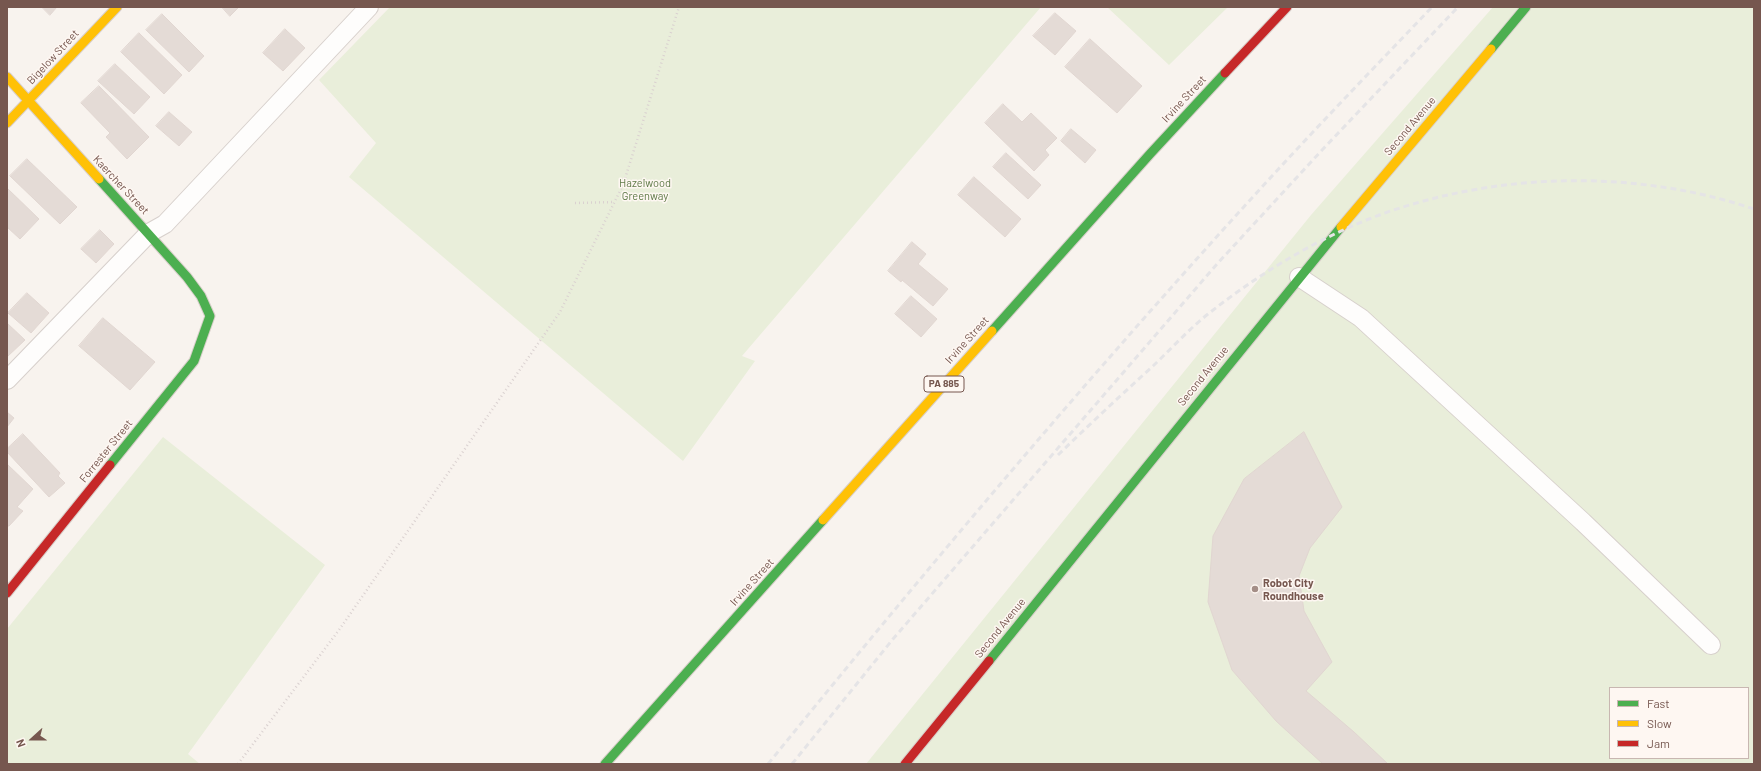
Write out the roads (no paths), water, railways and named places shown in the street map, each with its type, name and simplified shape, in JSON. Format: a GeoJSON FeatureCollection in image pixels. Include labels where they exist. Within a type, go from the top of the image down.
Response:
{"type":"FeatureCollection","features":[{"type":"Feature","properties":{"kind":"street","name":"Bigelow Street"},"geometry":{"type":"LineString","coordinates":[[7,123],[117,7]]}},
{"type":"Feature","properties":{"kind":"street","name":"Irvine Street"},"geometry":{"type":"LineString","coordinates":[[605,764],[1150,154],[1287,7]]}},
{"type":"Feature","properties":{"kind":"street","name":"Second Avenue"},"geometry":{"type":"LineString","coordinates":[[905,764],[1299,277],[1526,7]]}},
{"type":"Feature","properties":{"kind":"street","name":"Kaercher Street"},"geometry":{"type":"LineString","coordinates":[[7,76],[149,233],[201,296],[210,316]]}},
{"type":"Feature","properties":{"kind":"street","name":"Forrester Street"},"geometry":{"type":"LineString","coordinates":[[7,593],[194,361],[210,316]]}},
{"type":"Feature","properties":{"kind":"lane"},"geometry":{"type":"LineString","coordinates":[[7,380],[149,233],[165,224],[368,7]]}},
{"type":"Feature","properties":{"kind":"lane"},"geometry":{"type":"LineString","coordinates":[[1299,277],[1361,318],[1583,522],[1711,645]]}},
{"type":"Feature","properties":{"kind":"railway"},"geometry":{"type":"LineString","coordinates":[[768,764],[945,549],[1127,337],[1273,175],[1432,7]]}},
{"type":"Feature","properties":{"kind":"railway"},"geometry":{"type":"LineString","coordinates":[[792,764],[893,639],[1217,264],[1323,149],[1458,7]]}},
{"type":"Feature","properties":{"kind":"railway"},"geometry":{"type":"LineString","coordinates":[[1058,455],[1194,326],[1248,284],[1269,270],[1313,245],[1359,223],[1382,214],[1427,200],[1473,190],[1520,183],[1568,181],[1615,182],[1662,187],[1709,196],[1754,209]]}},
{"type":"Feature","properties":{"kind":"place","name":"Robot City Roundhouse"},"geometry":{"type":"Point","coordinates":[1255,589]}},
{"type":"Feature","properties":{"kind":"park label","name":"Hazelwood Greenway"},"geometry":{"type":"Point","coordinates":[645,189]}}]}
